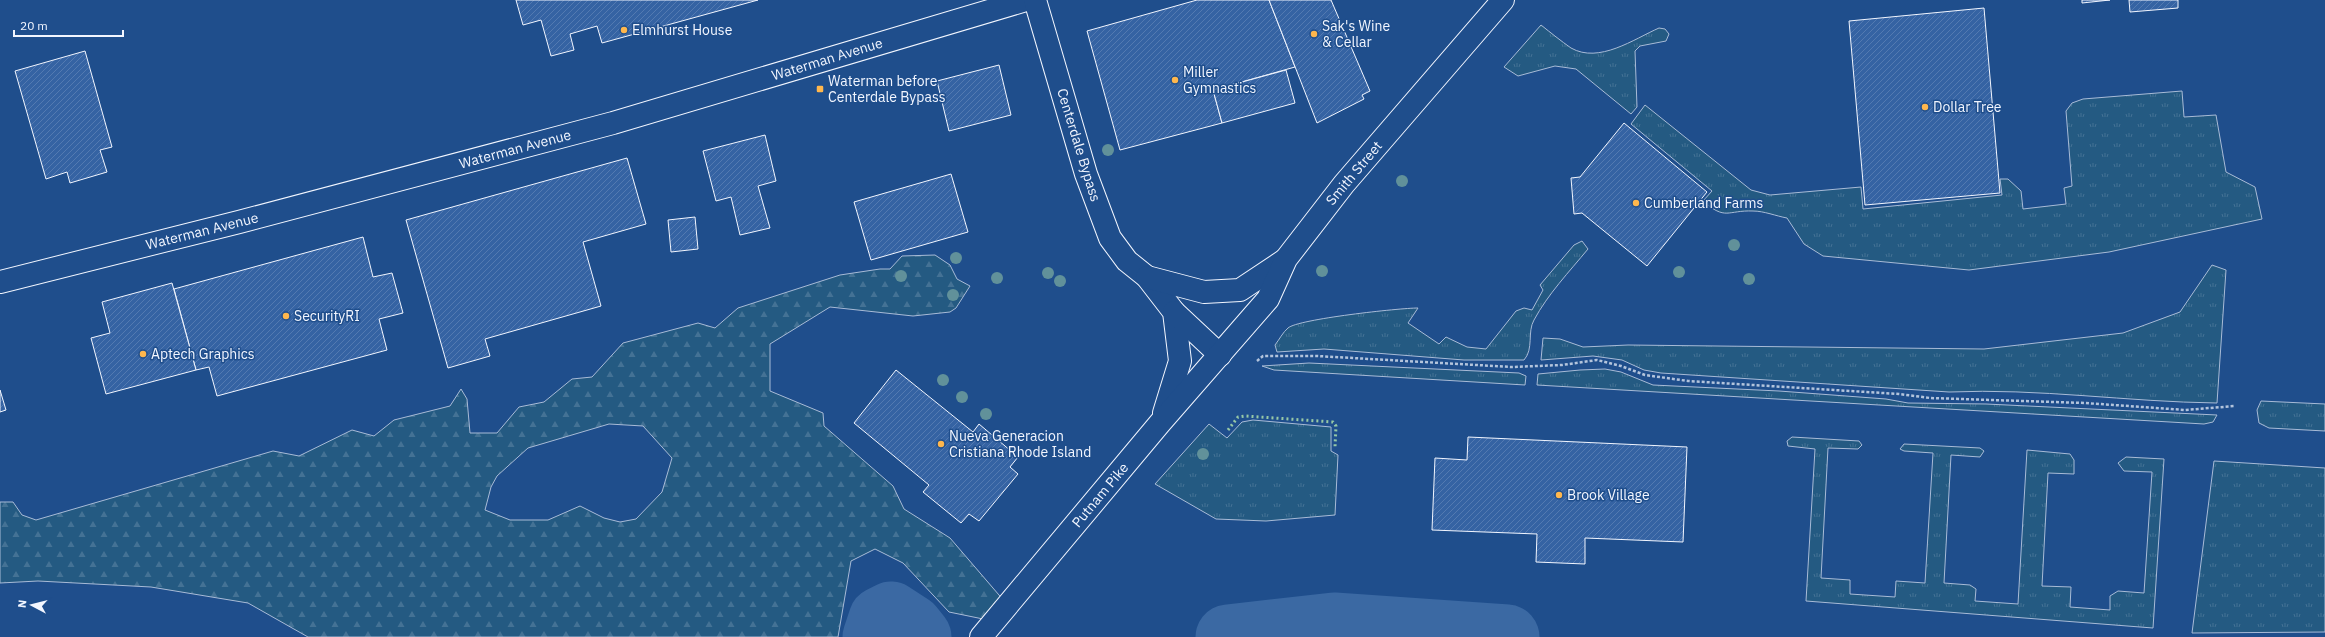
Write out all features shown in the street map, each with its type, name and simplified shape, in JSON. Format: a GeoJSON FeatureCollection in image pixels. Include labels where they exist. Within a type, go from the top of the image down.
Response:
{"type":"FeatureCollection","features":[{"type":"Feature","properties":{"kind":"main road","name":"Waterman Avenue"},"geometry":{"type":"LineString","coordinates":[[0,282],[239,222],[613,123],[1026,0]]}},
{"type":"Feature","properties":{"kind":"main road","name":"Centerdale Bypass"},"geometry":{"type":"LineString","coordinates":[[1035,0],[1086,174],[1110,238],[1127,261],[1147,277],[1174,312],[1220,356]]}},
{"type":"Feature","properties":{"kind":"main road","name":"Smith Street"},"geometry":{"type":"LineString","coordinates":[[1220,356],[1268,300],[1286,259],[1344,184],[1503,0]]}},
{"type":"Feature","properties":{"kind":"main road","name":"Centerdale Bypass"},"geometry":{"type":"LineString","coordinates":[[1147,277],[1204,292],[1240,290],[1286,259]]}},
{"type":"Feature","properties":{"kind":"main road"},"geometry":{"type":"LineString","coordinates":[[1160,423],[1180,361],[1174,312]]}},
{"type":"Feature","properties":{"kind":"main road","name":"Putnam Pike"},"geometry":{"type":"LineString","coordinates":[[981,637],[1160,423],[1220,356]]}},
{"type":"Feature","properties":{"kind":"path"},"geometry":{"type":"LineString","coordinates":[[1256,361],[1263,356],[1317,356],[1512,367],[1562,365],[1597,360],[1621,366],[1645,375],[1688,381],[1930,398],[2085,402],[2185,410],[2235,406]]}},
{"type":"Feature","properties":{"kind":"green space"},"geometry":{"type":"Polygon","coordinates":[[[1541,25],[1571,48],[1582,52],[1593,53],[1605,52],[1616,48],[1659,28],[1665,29],[1669,34],[1666,41],[1640,46],[1635,51],[1637,107],[1631,114],[1576,69],[1555,66],[1518,76],[1504,67],[1541,25]]]}},
{"type":"Feature","properties":{"kind":"green space"},"geometry":{"type":"Polygon","coordinates":[[[2182,91],[2184,117],[2216,115],[2226,172],[2255,187],[2262,219],[2109,252],[1969,270],[1823,256],[1804,244],[1787,218],[1757,211],[1722,213],[1717,211],[1703,201],[1712,191],[1631,124],[1645,105],[1751,190],[1770,195],[1861,187],[1863,209],[2002,195],[2000,179],[2008,179],[2021,191],[2023,209],[2066,204],[2064,188],[2072,186],[2066,111],[2072,103],[2083,99],[2182,91]]]}},
{"type":"Feature","properties":{"kind":"green space"},"geometry":{"type":"Polygon","coordinates":[[[1582,241],[1588,249],[1552,292],[1534,320],[1531,330],[1529,351],[1524,360],[1464,360],[1324,349],[1277,352],[1275,345],[1288,328],[1296,325],[1310,321],[1350,315],[1418,308],[1408,323],[1439,344],[1446,337],[1467,347],[1486,349],[1516,311],[1524,308],[1532,310],[1543,290],[1540,285],[1574,245],[1582,241]]]}},
{"type":"Feature","properties":{"kind":"green space"},"geometry":{"type":"Polygon","coordinates":[[[935,255],[950,265],[957,279],[970,286],[956,308],[950,312],[913,316],[830,307],[770,344],[770,391],[823,413],[824,426],[893,486],[904,509],[950,538],[1005,602],[988,620],[949,612],[903,563],[875,549],[851,561],[838,637],[308,637],[248,603],[151,587],[38,581],[0,583],[0,502],[13,502],[22,515],[36,520],[273,451],[299,456],[352,430],[374,436],[394,420],[450,406],[461,389],[467,399],[470,433],[497,433],[519,407],[544,402],[572,379],[592,377],[623,343],[698,323],[715,328],[738,308],[840,275],[890,269],[902,256],[935,255]],[[609,424],[528,448],[497,476],[491,487],[485,510],[510,520],[548,520],[580,506],[604,518],[620,522],[636,519],[662,492],[672,458],[643,426],[609,424]]]}},
{"type":"Feature","properties":{"kind":"green space"},"geometry":{"type":"Polygon","coordinates":[[[2212,265],[2226,270],[2217,403],[2049,393],[1982,391],[1949,392],[1661,373],[1644,370],[1622,360],[1593,356],[1541,360],[1543,338],[1560,339],[1583,347],[1628,345],[1984,349],[2123,333],[2180,312],[2212,265]]]}},
{"type":"Feature","properties":{"kind":"green space"},"geometry":{"type":"Polygon","coordinates":[[[1309,363],[1519,373],[1526,376],[1525,385],[1274,370],[1262,366],[1309,363]]]}},
{"type":"Feature","properties":{"kind":"green space"},"geometry":{"type":"Polygon","coordinates":[[[1605,369],[1621,372],[1653,385],[1779,391],[1886,399],[1908,403],[1986,404],[2217,415],[2213,422],[2204,424],[1537,385],[1538,374],[1605,369]]]}},
{"type":"Feature","properties":{"kind":"green space"},"geometry":{"type":"Polygon","coordinates":[[[2261,401],[2325,404],[2325,431],[2269,428],[2259,423],[2257,410],[2261,401]]]}},
{"type":"Feature","properties":{"kind":"green space"},"geometry":{"type":"Polygon","coordinates":[[[1253,420],[1331,427],[1331,451],[1338,455],[1335,515],[1266,521],[1216,519],[1155,484],[1209,424],[1227,438],[1242,422],[1253,420]]]}},
{"type":"Feature","properties":{"kind":"green space"},"geometry":{"type":"Polygon","coordinates":[[[1792,437],[1859,441],[1862,445],[1858,449],[1828,448],[1821,578],[1850,580],[1850,594],[1895,597],[1896,581],[1925,583],[1933,453],[1904,451],[1900,449],[1904,444],[1980,448],[1984,451],[1980,457],[1951,455],[1944,583],[1970,585],[1976,589],[1975,601],[2018,604],[2027,450],[2070,454],[2074,460],[2074,474],[2048,473],[2042,586],[2071,587],[2070,607],[2110,610],[2110,596],[2118,591],[2144,593],[2152,472],[2124,471],[2118,463],[2126,457],[2164,459],[2153,628],[1806,601],[1815,449],[1788,446],[1787,441],[1792,437]]]}},
{"type":"Feature","properties":{"kind":"green space"},"geometry":{"type":"Polygon","coordinates":[[[2214,461],[2325,468],[2325,632],[2192,633],[2214,461]]]}},
{"type":"Feature","properties":{"kind":"building","name":"Elmhurst House"},"geometry":{"type":"Polygon","coordinates":[[[516,0],[758,0],[602,43],[597,26],[570,34],[574,50],[551,56],[541,20],[523,25],[516,0]]]}},
{"type":"Feature","properties":{"kind":"building","name":"Miller Gymnastics"},"geometry":{"type":"Polygon","coordinates":[[[1197,0],[1269,0],[1295,67],[1213,90],[1222,123],[1120,150],[1087,31],[1197,0]]]}},
{"type":"Feature","properties":{"kind":"building","name":"Sak's Wine & Cellar"},"geometry":{"type":"Polygon","coordinates":[[[1269,0],[1331,0],[1370,91],[1362,95],[1364,99],[1317,123],[1269,0]]]}},
{"type":"Feature","properties":{"kind":"building"},"geometry":{"type":"Polygon","coordinates":[[[2082,0],[2110,0],[2082,3],[2082,0]]]}},
{"type":"Feature","properties":{"kind":"building"},"geometry":{"type":"Polygon","coordinates":[[[2129,0],[2178,0],[2178,8],[2130,12],[2129,0]]]}},
{"type":"Feature","properties":{"kind":"building","name":"Dollar Tree"},"geometry":{"type":"Polygon","coordinates":[[[1984,8],[2000,193],[1865,205],[1849,21],[1984,8]]]}},
{"type":"Feature","properties":{"kind":"building"},"geometry":{"type":"Polygon","coordinates":[[[85,51],[112,147],[100,150],[107,172],[70,183],[67,172],[46,179],[15,71],[85,51]]]}},
{"type":"Feature","properties":{"kind":"building"},"geometry":{"type":"Polygon","coordinates":[[[999,65],[1011,115],[949,131],[937,81],[999,65]]]}},
{"type":"Feature","properties":{"kind":"building"},"geometry":{"type":"Polygon","coordinates":[[[1286,70],[1295,103],[1222,123],[1213,90],[1286,70]]]}},
{"type":"Feature","properties":{"kind":"building","name":"Cumberland Farms"},"geometry":{"type":"Polygon","coordinates":[[[1624,123],[1707,192],[1647,266],[1582,213],[1574,214],[1571,178],[1580,177],[1624,123]]]}},
{"type":"Feature","properties":{"kind":"building"},"geometry":{"type":"Polygon","coordinates":[[[765,135],[776,181],[758,186],[770,228],[740,235],[731,197],[716,201],[703,151],[765,135]]]}},
{"type":"Feature","properties":{"kind":"building"},"geometry":{"type":"Polygon","coordinates":[[[627,158],[646,224],[583,242],[601,306],[485,339],[490,356],[448,368],[406,220],[627,158]]]}},
{"type":"Feature","properties":{"kind":"building"},"geometry":{"type":"Polygon","coordinates":[[[951,174],[968,232],[871,260],[854,202],[951,174]]]}},
{"type":"Feature","properties":{"kind":"building"},"geometry":{"type":"Polygon","coordinates":[[[695,217],[698,249],[671,252],[668,220],[695,217]]]}},
{"type":"Feature","properties":{"kind":"building","name":"SecurityRI"},"geometry":{"type":"Polygon","coordinates":[[[363,237],[373,277],[392,273],[403,313],[379,319],[387,350],[217,396],[209,367],[196,370],[174,289],[363,237]]]}},
{"type":"Feature","properties":{"kind":"building","name":"Aptech Graphics"},"geometry":{"type":"Polygon","coordinates":[[[172,283],[196,370],[106,394],[91,338],[110,333],[102,302],[172,283]]]}},
{"type":"Feature","properties":{"kind":"building","name":"Nueva Generacion Cristiana Rhode Island"},"geometry":{"type":"Polygon","coordinates":[[[896,370],[973,432],[979,424],[1018,457],[1010,467],[1018,474],[979,521],[969,514],[961,523],[923,492],[929,485],[854,423],[896,370]]]}},
{"type":"Feature","properties":{"kind":"building"},"geometry":{"type":"Polygon","coordinates":[[[0,390],[6,410],[0,412],[0,390]]]}},
{"type":"Feature","properties":{"kind":"building","name":"Brook Village"},"geometry":{"type":"Polygon","coordinates":[[[1468,437],[1687,447],[1683,542],[1585,538],[1585,564],[1536,562],[1537,534],[1432,530],[1435,458],[1467,460],[1468,437]]]}},
{"type":"Feature","properties":{"kind":"waterway"},"geometry":{"type":"LineString","coordinates":[[875,637],[881,619],[891,614],[911,627],[919,637]]}},
{"type":"Feature","properties":{"kind":"waterway"},"geometry":{"type":"LineString","coordinates":[[1228,637],[1334,625],[1507,637]]}},
{"type":"Feature","properties":{"kind":"hedge"},"geometry":{"type":"LineString","coordinates":[[1228,430],[1238,417],[1245,416],[1333,422],[1336,426],[1335,447]]}},
{"type":"Feature","properties":{"kind":"place","name":"Elmhurst House"},"geometry":{"type":"Point","coordinates":[624,30]}},
{"type":"Feature","properties":{"kind":"place","name":"Sak's Wine & Cellar"},"geometry":{"type":"Point","coordinates":[1314,34]}},
{"type":"Feature","properties":{"kind":"place","name":"Miller Gymnastics"},"geometry":{"type":"Point","coordinates":[1175,80]}},
{"type":"Feature","properties":{"kind":"place","name":"Waterman before Centerdale Bypass"},"geometry":{"type":"Point","coordinates":[820,89]}},
{"type":"Feature","properties":{"kind":"place","name":"Dollar Tree"},"geometry":{"type":"Point","coordinates":[1925,107]}},
{"type":"Feature","properties":{"kind":"place","name":"Cumberland Farms"},"geometry":{"type":"Point","coordinates":[1636,203]}},
{"type":"Feature","properties":{"kind":"place","name":"SecurityRI"},"geometry":{"type":"Point","coordinates":[286,316]}},
{"type":"Feature","properties":{"kind":"place","name":"Aptech Graphics"},"geometry":{"type":"Point","coordinates":[143,354]}},
{"type":"Feature","properties":{"kind":"place","name":"Nueva Generacion Cristiana Rhode Island"},"geometry":{"type":"Point","coordinates":[941,444]}},
{"type":"Feature","properties":{"kind":"place","name":"Brook Village"},"geometry":{"type":"Point","coordinates":[1559,495]}}]}
